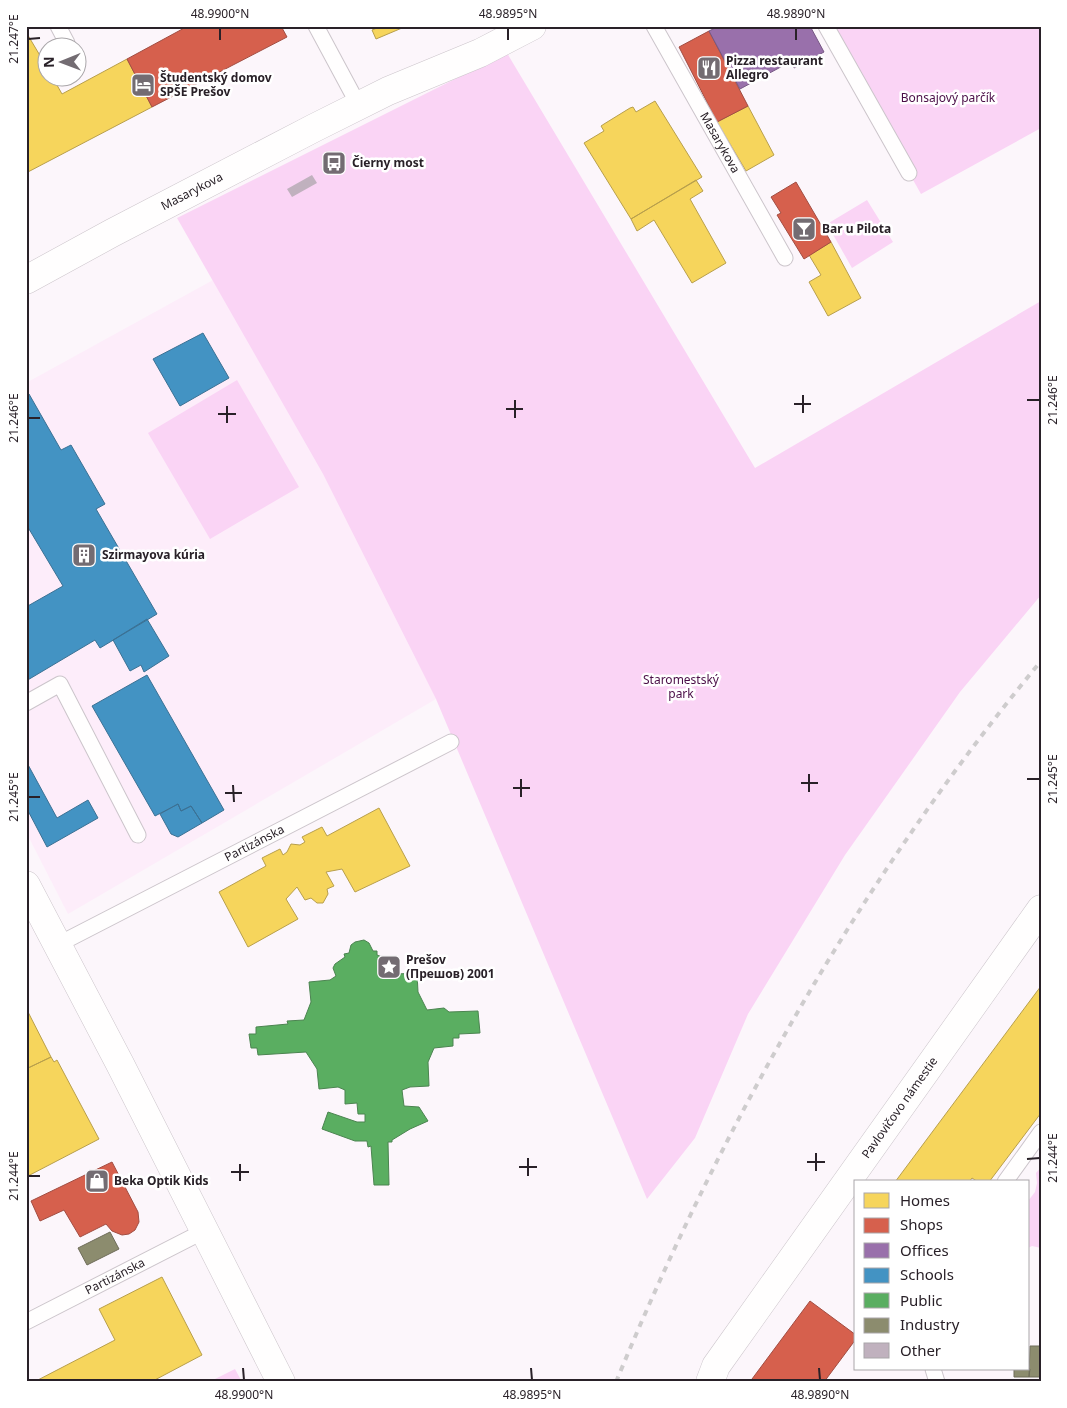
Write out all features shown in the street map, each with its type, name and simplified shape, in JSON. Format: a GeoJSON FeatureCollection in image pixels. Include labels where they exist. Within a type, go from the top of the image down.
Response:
{"type":"FeatureCollection","features":[{"type":"Feature","properties":{"kind":"street","name":"Masarykova"},"geometry":{"type":"LineString","coordinates":[[26,280],[112,233],[358,106],[480,53],[532,26]]}},
{"type":"Feature","properties":{"kind":"street"},"geometry":{"type":"LineString","coordinates":[[26,885],[120,1064],[281,1382]]}},
{"type":"Feature","properties":{"kind":"street","name":"Pavlovičovo námestie"},"geometry":{"type":"LineString","coordinates":[[710,1382],[716,1366],[1041,909]]}},
{"type":"Feature","properties":{"kind":"lane"},"geometry":{"type":"LineString","coordinates":[[58,26],[64,38]]}},
{"type":"Feature","properties":{"kind":"lane"},"geometry":{"type":"LineString","coordinates":[[316,26],[358,106]]}},
{"type":"Feature","properties":{"kind":"lane","name":"Masarykova"},"geometry":{"type":"LineString","coordinates":[[654,26],[785,258]]}},
{"type":"Feature","properties":{"kind":"lane"},"geometry":{"type":"LineString","coordinates":[[826,26],[909,173]]}},
{"type":"Feature","properties":{"kind":"lane"},"geometry":{"type":"LineString","coordinates":[[26,703],[60,684],[138,835]]}},
{"type":"Feature","properties":{"kind":"lane","name":"Partizánska"},"geometry":{"type":"LineString","coordinates":[[58,945],[451,742]]}},
{"type":"Feature","properties":{"kind":"lane"},"geometry":{"type":"LineString","coordinates":[[1006,1180],[1041,1132]]}},
{"type":"Feature","properties":{"kind":"lane","name":"Partizánska"},"geometry":{"type":"LineString","coordinates":[[26,1322],[204,1230]]}},
{"type":"Feature","properties":{"kind":"shaded area"},"geometry":{"type":"Polygon","coordinates":[[[213,280],[323,474],[436,699],[68,914],[26,832],[26,383],[213,280]]]}},
{"type":"Feature","properties":{"kind":"green space","name":"Bonsajový parčík"},"geometry":{"type":"Polygon","coordinates":[[[826,26],[1041,26],[1041,128],[921,194],[826,26]]]}},
{"type":"Feature","properties":{"kind":"green space","name":"Staromestský park"},"geometry":{"type":"Polygon","coordinates":[[[507,53],[755,468],[1041,301],[1041,595],[960,692],[845,855],[748,1014],[695,1138],[647,1199],[436,699],[323,474],[177,218],[507,53]]]}},
{"type":"Feature","properties":{"kind":"green space"},"geometry":{"type":"Polygon","coordinates":[[[867,200],[893,242],[852,268],[827,224],[867,200]]]}},
{"type":"Feature","properties":{"kind":"green space"},"geometry":{"type":"Polygon","coordinates":[[[237,380],[299,487],[210,539],[148,433],[237,380]]]}},
{"type":"Feature","properties":{"kind":"green space"},"geometry":{"type":"Polygon","coordinates":[[[1041,1167],[1041,1248],[1030,1247],[1030,1198],[1035,1192],[1037,1183],[1036,1173],[1041,1167]]]}},
{"type":"Feature","properties":{"kind":"green space"},"geometry":{"type":"Polygon","coordinates":[[[235,1369],[242,1382],[209,1382],[235,1369]]]}},
{"type":"Feature","properties":{"kind":"building: Homes"},"geometry":{"type":"Polygon","coordinates":[[[382,26],[402,26],[402,28],[376,39],[372,30],[382,26]]]}},
{"type":"Feature","properties":{"kind":"building: Homes"},"geometry":{"type":"Polygon","coordinates":[[[26,32],[38,52],[38,88],[59,88],[62,94],[73,88],[88,88],[88,80],[127,59],[152,107],[26,173],[26,32]]]}},
{"type":"Feature","properties":{"kind":"building: Homes"},"geometry":{"type":"Polygon","coordinates":[[[655,101],[702,177],[631,219],[584,143],[604,131],[601,126],[630,108],[633,107],[636,112],[655,101]]]}},
{"type":"Feature","properties":{"kind":"building: Homes"},"geometry":{"type":"Polygon","coordinates":[[[748,106],[774,155],[746,171],[717,122],[748,106]]]}},
{"type":"Feature","properties":{"kind":"building: Homes"},"geometry":{"type":"Polygon","coordinates":[[[696,180],[703,191],[690,199],[726,263],[692,283],[654,220],[637,231],[631,219],[696,180]]]}},
{"type":"Feature","properties":{"kind":"building: Homes"},"geometry":{"type":"Polygon","coordinates":[[[831,242],[861,298],[828,316],[809,282],[821,275],[809,255],[831,242]]]}},
{"type":"Feature","properties":{"kind":"building: Homes"},"geometry":{"type":"Polygon","coordinates":[[[379,808],[410,866],[355,892],[342,869],[326,872],[334,886],[327,889],[328,894],[323,903],[317,903],[311,898],[305,900],[297,887],[286,899],[298,919],[248,947],[219,892],[266,866],[262,858],[280,849],[283,855],[291,844],[300,845],[305,842],[302,837],[322,827],[327,836],[379,808]]]}},
{"type":"Feature","properties":{"kind":"building: Homes"},"geometry":{"type":"Polygon","coordinates":[[[1041,986],[1041,1113],[991,1180],[975,1180],[972,1178],[970,1180],[896,1180],[1041,986]]]}},
{"type":"Feature","properties":{"kind":"building: Homes"},"geometry":{"type":"Polygon","coordinates":[[[26,1008],[51,1057],[26,1069],[26,1008]]]}},
{"type":"Feature","properties":{"kind":"building: Homes"},"geometry":{"type":"Polygon","coordinates":[[[51,1057],[54,1062],[57,1060],[99,1139],[26,1177],[26,1069],[51,1057]]]}},
{"type":"Feature","properties":{"kind":"building: Homes"},"geometry":{"type":"Polygon","coordinates":[[[162,1277],[202,1355],[151,1382],[34,1382],[115,1340],[99,1309],[162,1277]]]}},
{"type":"Feature","properties":{"kind":"building: Shops"},"geometry":{"type":"Polygon","coordinates":[[[188,26],[281,26],[287,37],[152,107],[127,59],[188,26]]]}},
{"type":"Feature","properties":{"kind":"building: Shops","name":"Pizza restaurant Allegro"},"geometry":{"type":"Polygon","coordinates":[[[709,31],[748,106],[717,122],[679,47],[709,31]]]}},
{"type":"Feature","properties":{"kind":"building: Shops","name":"Bar u Pilota"},"geometry":{"type":"Polygon","coordinates":[[[796,182],[831,242],[804,259],[777,215],[781,213],[771,197],[796,182]]]}},
{"type":"Feature","properties":{"kind":"building: Shops","name":"Beka Optik Kids"},"geometry":{"type":"Polygon","coordinates":[[[112,1162],[138,1212],[139,1222],[135,1230],[129,1234],[122,1235],[112,1231],[106,1224],[80,1237],[64,1210],[40,1221],[31,1201],[112,1162]]]}},
{"type":"Feature","properties":{"kind":"building: Shops"},"geometry":{"type":"Polygon","coordinates":[[[810,1301],[854,1334],[854,1342],[824,1382],[755,1382],[752,1379],[810,1301]]]}},
{"type":"Feature","properties":{"kind":"building: Offices"},"geometry":{"type":"Polygon","coordinates":[[[719,26],[810,26],[824,52],[794,68],[790,62],[740,89],[709,31],[719,26]]]}},
{"type":"Feature","properties":{"kind":"building: Schools"},"geometry":{"type":"Polygon","coordinates":[[[203,333],[229,378],[180,406],[153,359],[203,333]]]}},
{"type":"Feature","properties":{"kind":"building: Schools","name":"Szirmayova kúria"},"geometry":{"type":"Polygon","coordinates":[[[29,394],[61,450],[71,445],[105,504],[96,509],[157,614],[100,648],[95,640],[26,681],[26,607],[63,586],[26,524],[26,396],[29,394]]]}},
{"type":"Feature","properties":{"kind":"building: Schools"},"geometry":{"type":"Polygon","coordinates":[[[147,619],[169,656],[144,672],[141,665],[130,671],[113,640],[147,619]]]}},
{"type":"Feature","properties":{"kind":"building: Schools"},"geometry":{"type":"Polygon","coordinates":[[[147,675],[224,810],[202,823],[191,806],[181,811],[178,804],[155,816],[92,706],[147,675]]]}},
{"type":"Feature","properties":{"kind":"building: Schools"},"geometry":{"type":"Polygon","coordinates":[[[26,761],[57,818],[88,800],[98,818],[47,847],[26,807],[26,761]]]}},
{"type":"Feature","properties":{"kind":"building: Schools"},"geometry":{"type":"Polygon","coordinates":[[[178,804],[181,811],[191,806],[202,823],[178,837],[171,834],[160,814],[178,804]]]}},
{"type":"Feature","properties":{"kind":"building: Public"},"geometry":{"type":"Polygon","coordinates":[[[364,940],[369,943],[373,951],[377,951],[377,955],[387,959],[389,971],[397,974],[417,973],[418,992],[427,1010],[444,1008],[449,1012],[478,1011],[480,1033],[459,1034],[459,1038],[453,1038],[453,1046],[434,1048],[428,1062],[429,1086],[410,1087],[402,1090],[404,1106],[419,1107],[428,1121],[410,1129],[392,1140],[392,1142],[388,1142],[389,1185],[374,1185],[371,1146],[368,1147],[367,1141],[355,1141],[322,1129],[328,1112],[357,1122],[365,1122],[365,1114],[358,1114],[357,1103],[345,1104],[345,1090],[338,1087],[319,1089],[317,1069],[306,1052],[258,1055],[257,1048],[251,1048],[249,1034],[256,1034],[256,1027],[288,1024],[287,1021],[304,1020],[311,1002],[309,982],[330,980],[336,976],[333,968],[335,964],[345,957],[344,954],[349,953],[351,945],[364,940]]]}},
{"type":"Feature","properties":{"kind":"building: Industry"},"geometry":{"type":"Polygon","coordinates":[[[110,1232],[119,1249],[87,1265],[78,1248],[110,1232]]]}},
{"type":"Feature","properties":{"kind":"building: Industry"},"geometry":{"type":"Polygon","coordinates":[[[1030,1346],[1041,1346],[1041,1377],[1029,1377],[1030,1346]]]}},
{"type":"Feature","properties":{"kind":"building: Industry"},"geometry":{"type":"Polygon","coordinates":[[[1014,1370],[1030,1370],[1029,1377],[1014,1377],[1014,1370]]]}},
{"type":"Feature","properties":{"kind":"building: Other"},"geometry":{"type":"Polygon","coordinates":[[[312,175],[317,183],[292,197],[287,189],[312,175]]]}},
{"type":"Feature","properties":{"kind":"railway"},"geometry":{"type":"LineString","coordinates":[[616,1382],[702,1190],[750,1097],[802,1005],[856,916],[914,828],[976,743],[1041,661]]}},
{"type":"Feature","properties":{"kind":"place","name":"Pizza restaurant Allegro"},"geometry":{"type":"Point","coordinates":[709,68]}},
{"type":"Feature","properties":{"kind":"place","name":"Študentský domov SPŠE Prešov"},"geometry":{"type":"Point","coordinates":[143,85]}},
{"type":"Feature","properties":{"kind":"place","name":"Čierny most"},"geometry":{"type":"Point","coordinates":[334,163]}},
{"type":"Feature","properties":{"kind":"place","name":"Bar u Pilota"},"geometry":{"type":"Point","coordinates":[804,229]}},
{"type":"Feature","properties":{"kind":"place","name":"Szirmayova kúria"},"geometry":{"type":"Point","coordinates":[84,555]}},
{"type":"Feature","properties":{"kind":"place","name":"Prešov (Прешов) 2001"},"geometry":{"type":"Point","coordinates":[389,967]}},
{"type":"Feature","properties":{"kind":"place","name":"Beka Optik Kids"},"geometry":{"type":"Point","coordinates":[97,1181]}}]}
